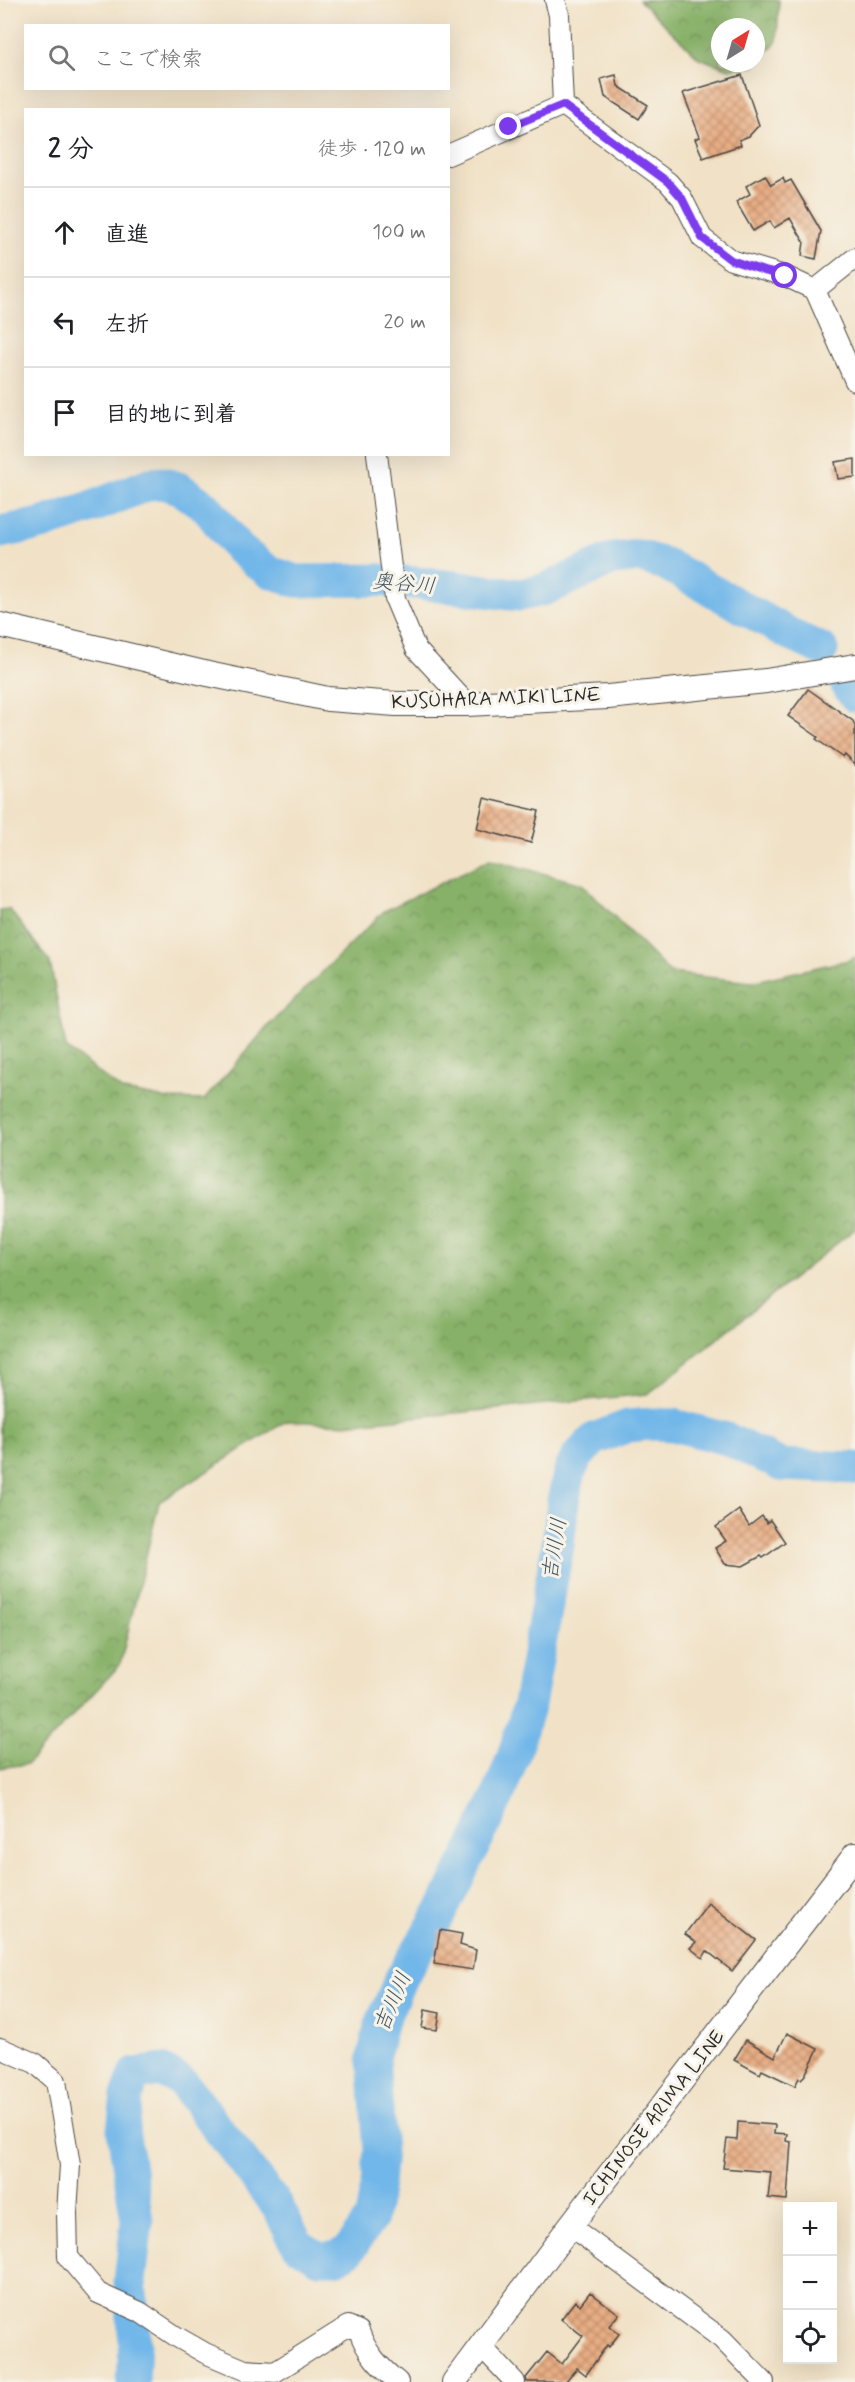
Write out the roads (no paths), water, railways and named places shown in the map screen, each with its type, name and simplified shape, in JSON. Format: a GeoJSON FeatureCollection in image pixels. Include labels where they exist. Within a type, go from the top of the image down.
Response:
{"type":"FeatureCollection","features":[{"type":"Feature","properties":{"kind":"main road","name":"KUSUHARA MIKI LINE"},"geometry":{"type":"LineString","coordinates":[[0,625],[208,674],[328,699],[396,704],[467,704],[619,696],[766,681],[855,666]]}},
{"type":"Feature","properties":{"kind":"main road","name":"ICHINOSE ARIMA LINE"},"geometry":{"type":"LineString","coordinates":[[454,2382],[570,2226],[855,1855]]}},
{"type":"Feature","properties":{"kind":"street"},"geometry":{"type":"LineString","coordinates":[[555,0],[559,15],[563,105]]}},
{"type":"Feature","properties":{"kind":"street"},"geometry":{"type":"LineString","coordinates":[[450,154],[563,105]]}},
{"type":"Feature","properties":{"kind":"street"},"geometry":{"type":"LineString","coordinates":[[563,105],[668,182],[682,198],[702,238],[731,260],[785,276],[815,290],[855,381]]}},
{"type":"Feature","properties":{"kind":"street"},"geometry":{"type":"LineString","coordinates":[[815,290],[855,258]]}},
{"type":"Feature","properties":{"kind":"street"},"geometry":{"type":"LineString","coordinates":[[377,456],[395,599],[416,649],[467,704]]}},
{"type":"Feature","properties":{"kind":"street"},"geometry":{"type":"LineString","coordinates":[[0,2048],[35,2063],[56,2081],[70,2165],[67,2213],[68,2258],[98,2293],[140,2312],[206,2353],[245,2370],[275,2372],[348,2326],[359,2331],[365,2348],[379,2366],[398,2382]]}},
{"type":"Feature","properties":{"kind":"street"},"geometry":{"type":"LineString","coordinates":[[570,2226],[722,2339],[765,2382]]}},
{"type":"Feature","properties":{"kind":"street"},"geometry":{"type":"LineString","coordinates":[[481,2346],[515,2382]]}},
{"type":"Feature","properties":{"kind":"waterway","name":"奥谷川"},"geometry":{"type":"LineString","coordinates":[[0,532],[41,524],[95,506],[149,484],[163,483],[179,488],[206,507],[239,549],[268,571],[296,581],[379,580],[520,595],[546,589],[613,559],[639,556],[667,565],[795,637],[822,649]]}},
{"type":"Feature","properties":{"kind":"waterway","name":"奥谷川"},"geometry":{"type":"LineString","coordinates":[[847,685],[855,696]]}},
{"type":"Feature","properties":{"kind":"waterway","name":"吉川川"},"geometry":{"type":"LineString","coordinates":[[133,2382],[135,2343],[130,2281],[137,2221],[123,2130],[127,2096],[135,2074],[162,2070],[183,2083],[277,2206],[298,2245],[319,2258],[336,2258],[349,2250],[371,2218],[380,2151],[373,2059],[380,2027],[401,1978],[443,1908],[496,1801],[513,1757],[529,1704],[558,1545],[563,1501],[570,1471],[577,1457],[594,1439],[628,1426],[651,1424],[673,1425],[727,1439],[781,1465],[855,1468]]}}]}
